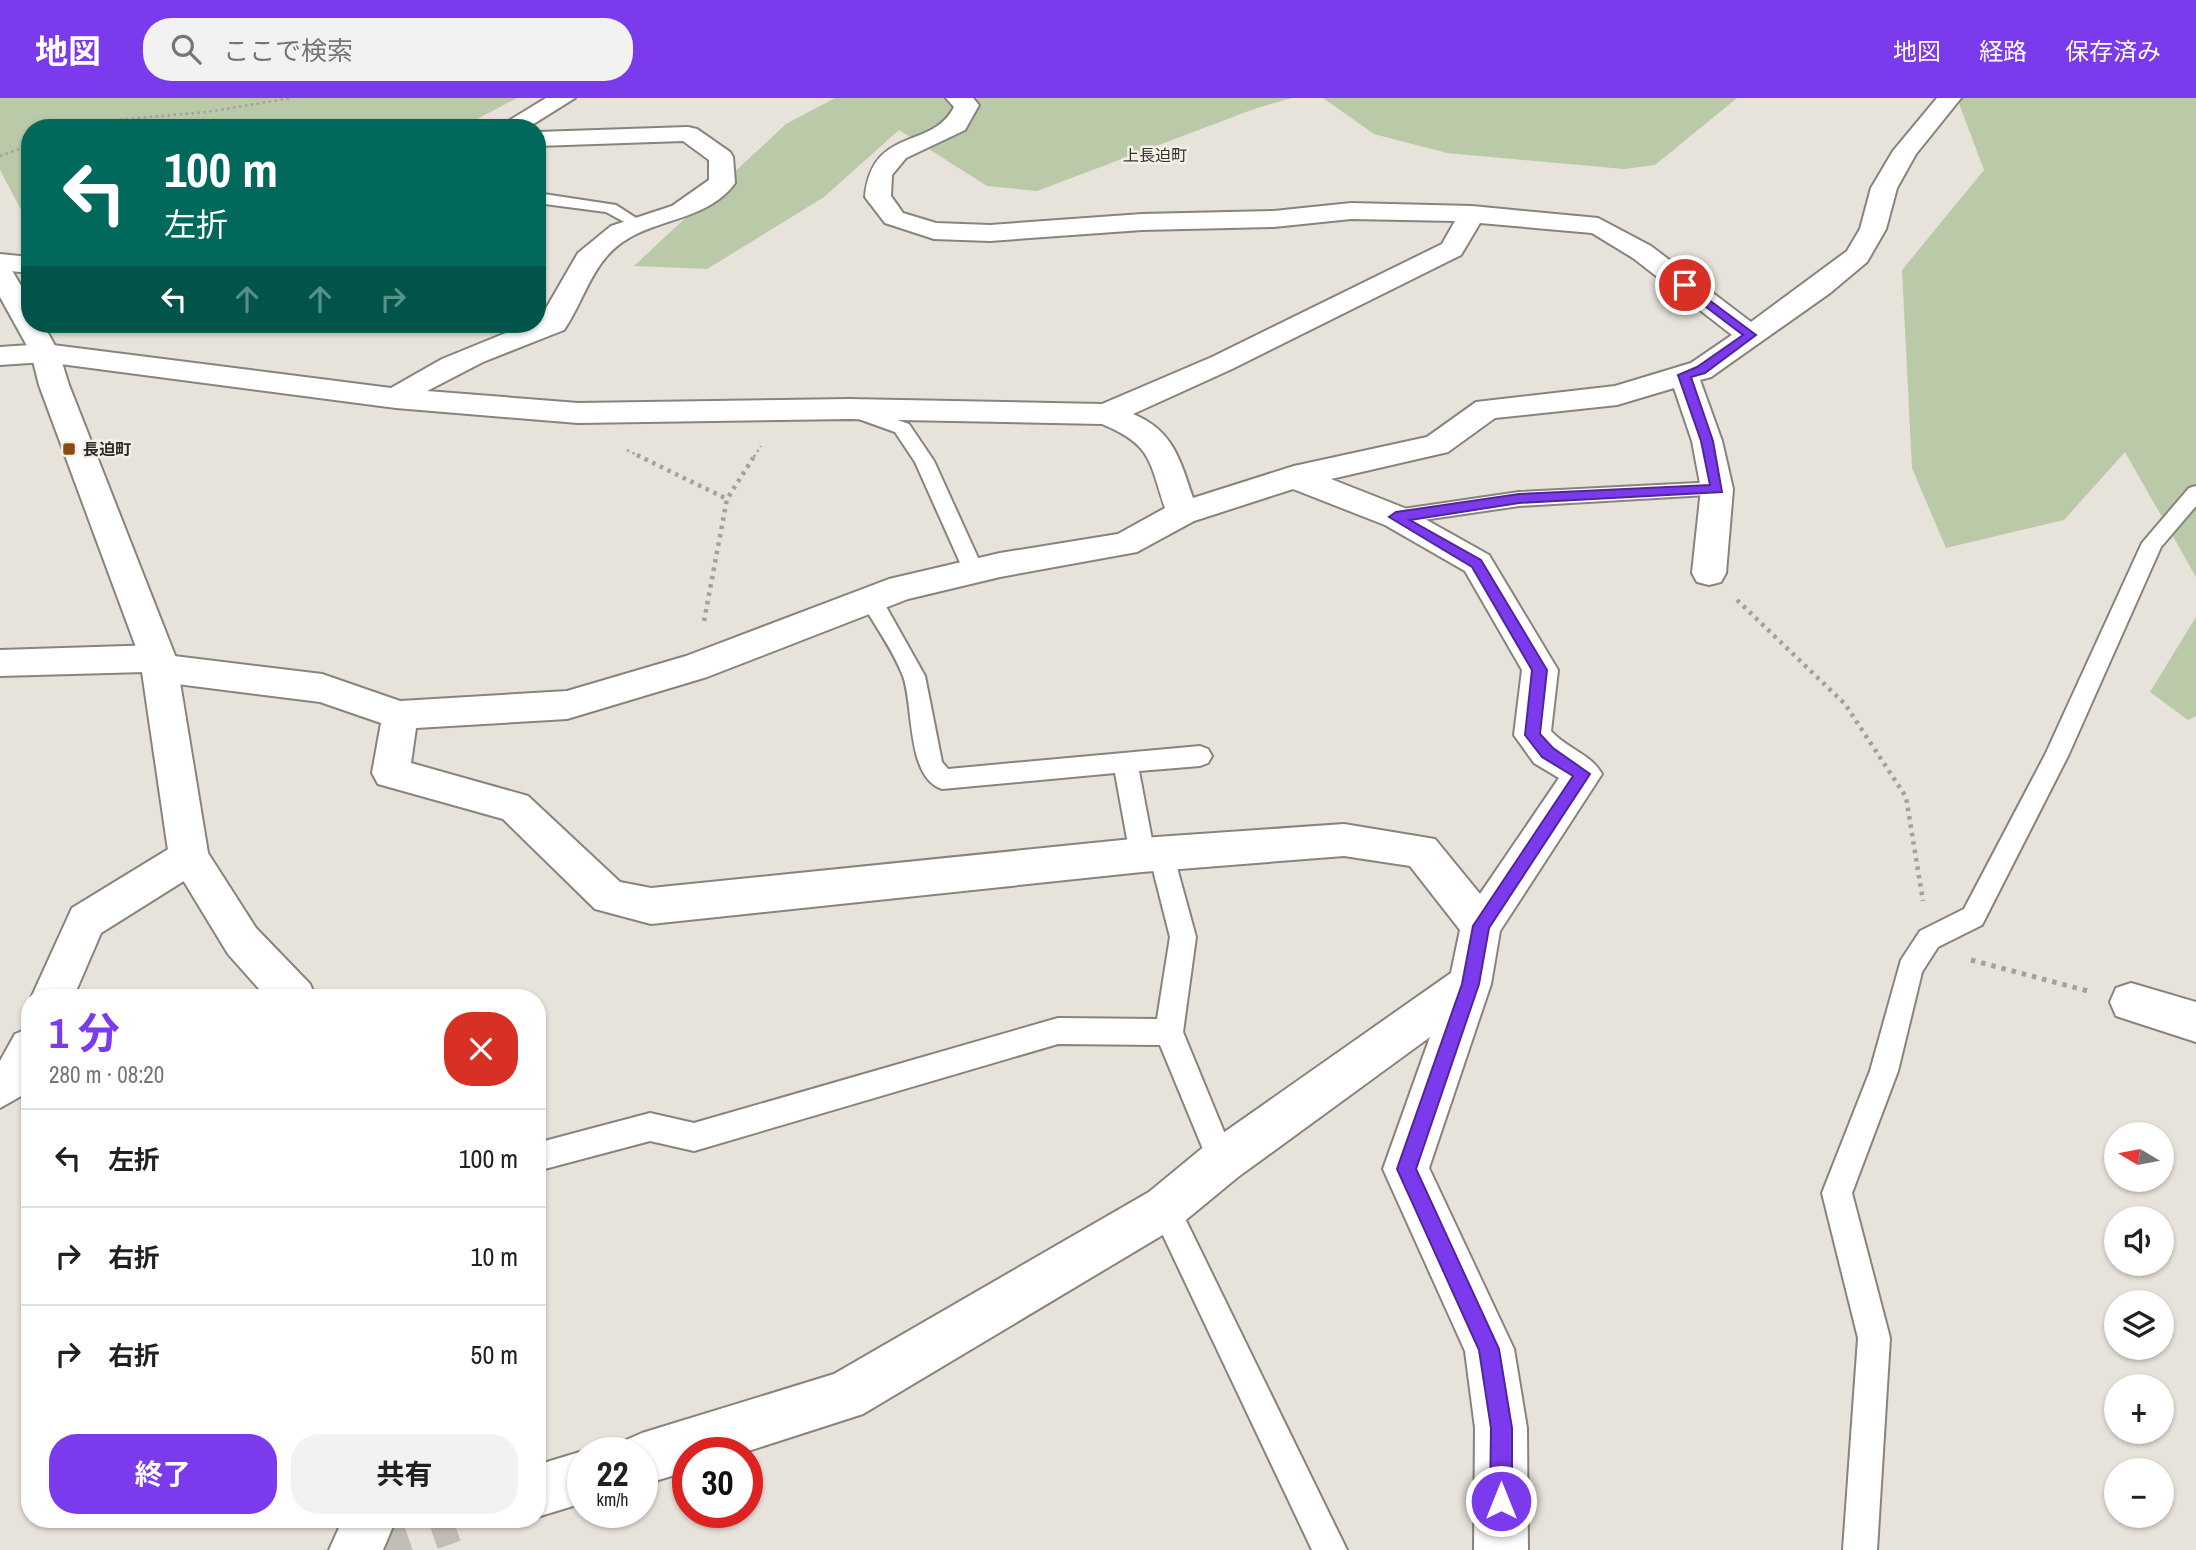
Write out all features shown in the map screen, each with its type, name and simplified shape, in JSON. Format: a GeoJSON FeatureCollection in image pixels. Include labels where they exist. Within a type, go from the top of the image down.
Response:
{"type":"FeatureCollection","features":[{"type":"Feature","properties":{"kind":"street"},"geometry":{"type":"LineString","coordinates":[[525,119],[563,98]]}},
{"type":"Feature","properties":{"kind":"street"},"geometry":{"type":"LineString","coordinates":[[958,98],[967,105],[957,124],[897,153],[880,174],[878,197],[894,218],[934,231],[990,233],[1142,222],[1274,219],[1351,211],[1472,214],[1598,226],[1642,252],[1750,335]]}},
{"type":"Feature","properties":{"kind":"street"},"geometry":{"type":"LineString","coordinates":[[0,663],[159,663],[322,688],[400,715],[567,705],[695,667],[901,588],[973,571],[1125,544],[1183,513],[1294,477],[1437,445],[1487,409],[1617,395],[1701,370],[1858,256],[1873,229],[1885,188],[1905,150],[1950,98]]}},
{"type":"Feature","properties":{"kind":"street"},"geometry":{"type":"LineString","coordinates":[[546,139],[688,134],[722,157],[722,183],[681,211],[620,232],[587,259],[554,324],[546,327]]}},
{"type":"Feature","properties":{"kind":"street"},"geometry":{"type":"LineString","coordinates":[[1106,414],[1222,363],[1452,249],[1472,214]]}},
{"type":"Feature","properties":{"kind":"street"},"geometry":{"type":"LineString","coordinates":[[0,262],[21,264]]}},
{"type":"Feature","properties":{"kind":"street"},"geometry":{"type":"LineString","coordinates":[[0,273],[21,310]]}},
{"type":"Feature","properties":{"kind":"street"},"geometry":{"type":"LineString","coordinates":[[34,333],[45,353],[54,385],[159,663],[189,857],[242,940],[287,989]]}},
{"type":"Feature","properties":{"kind":"street"},"geometry":{"type":"LineString","coordinates":[[396,398],[422,380],[477,353],[530,333]]}},
{"type":"Feature","properties":{"kind":"street"},"geometry":{"type":"LineString","coordinates":[[0,356],[45,353],[471,407],[608,413],[849,409],[1106,414],[1142,429],[1161,452],[1183,513]]}},
{"type":"Feature","properties":{"kind":"street"},"geometry":{"type":"LineString","coordinates":[[1684,375],[1707,441],[1717,489],[1709,573]]}},
{"type":"Feature","properties":{"kind":"street"},"geometry":{"type":"LineString","coordinates":[[1294,477],[1396,517],[1477,563],[1540,670],[1532,735],[1547,752],[1583,774],[1481,926],[1470,984],[1406,1169],[1489,1349],[1501,1428],[1501,1550]]}},
{"type":"Feature","properties":{"kind":"street"},"geometry":{"type":"LineString","coordinates":[[400,715],[391,773],[515,807],[610,897],[651,906],[1152,854],[1344,839],[1420,851],[1481,926]]}},
{"type":"Feature","properties":{"kind":"street"},"geometry":{"type":"LineString","coordinates":[[56,989],[86,921],[189,857]]}},
{"type":"Feature","properties":{"kind":"street"},"geometry":{"type":"LineString","coordinates":[[658,1454],[845,1396],[1165,1208],[1222,1161],[1470,984]]}},
{"type":"Feature","properties":{"kind":"street"},"geometry":{"type":"LineString","coordinates":[[2131,1002],[2196,1022]]}},
{"type":"Feature","properties":{"kind":"street"},"geometry":{"type":"LineString","coordinates":[[0,1087],[21,1068]]}},
{"type":"Feature","properties":{"kind":"street"},"geometry":{"type":"LineString","coordinates":[[546,1489],[567,1482]]}},
{"type":"Feature","properties":{"kind":"street"},"geometry":{"type":"LineString","coordinates":[[356,1550],[366,1528]]}},
{"type":"Feature","properties":{"kind":"lane"},"geometry":{"type":"LineString","coordinates":[[546,199],[610,208],[639,226]]}},
{"type":"Feature","properties":{"kind":"lane"},"geometry":{"type":"LineString","coordinates":[[849,409],[902,428],[924,461],[973,571]]}},
{"type":"Feature","properties":{"kind":"lane"},"geometry":{"type":"LineString","coordinates":[[1396,517],[1519,499],[1717,489]]}},
{"type":"Feature","properties":{"kind":"lane"},"geometry":{"type":"LineString","coordinates":[[1860,1550],[1874,1338],[1837,1193],[1884,1071],[1910,968],[1929,939],[1973,917],[2056,756],[2152,543],[2196,493]]}},
{"type":"Feature","properties":{"kind":"lane"},"geometry":{"type":"LineString","coordinates":[[871,600],[914,676],[931,765],[942,779],[1200,756]]}},
{"type":"Feature","properties":{"kind":"lane"},"geometry":{"type":"LineString","coordinates":[[1125,762],[1152,854],[1182,937],[1169,1032],[1222,1161]]}},
{"type":"Feature","properties":{"kind":"lane"},"geometry":{"type":"LineString","coordinates":[[546,1155],[650,1127],[694,1137],[1059,1031],[1169,1032]]}},
{"type":"Feature","properties":{"kind":"lane"},"geometry":{"type":"LineString","coordinates":[[1165,1208],[1330,1550]]}},
{"type":"Feature","properties":{"kind":"path"},"geometry":{"type":"LineString","coordinates":[[127,119],[207,112],[291,98]]}},
{"type":"Feature","properties":{"kind":"path"},"geometry":{"type":"LineString","coordinates":[[0,156],[21,148]]}},
{"type":"Feature","properties":{"kind":"path"},"geometry":{"type":"LineString","coordinates":[[695,667],[727,499],[782,411]]}},
{"type":"Feature","properties":{"kind":"path"},"geometry":{"type":"LineString","coordinates":[[608,413],[614,443],[727,499]]}},
{"type":"Feature","properties":{"kind":"path"},"geometry":{"type":"LineString","coordinates":[[1709,573],[1846,704],[1906,797],[1929,939],[1967,959],[2131,1002]]}},
{"type":"Feature","properties":{"kind":"green space"},"geometry":{"type":"Polygon","coordinates":[[[0,98],[517,98],[477,119],[21,119],[21,210],[0,170],[0,98]]]}},
{"type":"Feature","properties":{"kind":"green space"},"geometry":{"type":"Polygon","coordinates":[[[835,98],[1292,98],[1254,109],[1037,191],[987,186],[899,130],[824,197],[707,269],[634,266],[786,124],[835,98]]]}},
{"type":"Feature","properties":{"kind":"green space"},"geometry":{"type":"Polygon","coordinates":[[[1323,98],[1737,98],[1655,165],[1624,169],[1447,153],[1374,134],[1323,98]]]}},
{"type":"Feature","properties":{"kind":"green space"},"geometry":{"type":"Polygon","coordinates":[[[1957,98],[2196,98],[2196,577],[2125,452],[2064,520],[1946,548],[1912,468],[1902,270],[1984,170],[1957,98]]]}},
{"type":"Feature","properties":{"kind":"green space"},"geometry":{"type":"Polygon","coordinates":[[[2196,617],[2196,716],[2188,720],[2150,692],[2196,617]]]}},
{"type":"Feature","properties":{"kind":"tunnel"},"geometry":{"type":"LineString","coordinates":[[364,1550],[427,1528]]}},
{"type":"Feature","properties":{"kind":"place","name":"長迫町"},"geometry":{"type":"Point","coordinates":[69,449]}},
{"type":"Feature","properties":{"kind":"district","name":"上長迫町"},"geometry":{"type":"Point","coordinates":[1155,155]}},
{"type":"Feature","properties":{"kind":"route"},"geometry":{"type":"LineString","coordinates":[[1501,1501],[1501,1428],[1489,1349],[1406,1169],[1470,984],[1481,926],[1583,774],[1547,752],[1532,735],[1540,670],[1477,563],[1396,517],[1519,499],[1717,489],[1707,441],[1684,375],[1701,370],[1750,335],[1685,285]]}}]}
